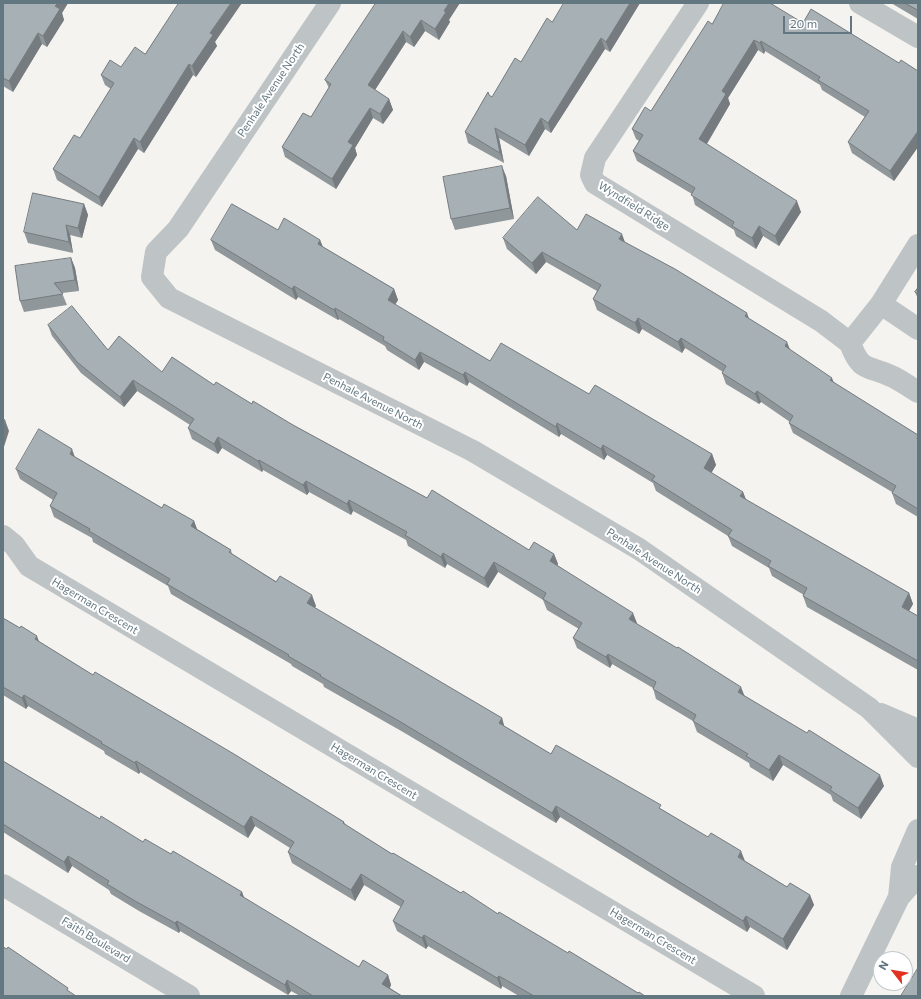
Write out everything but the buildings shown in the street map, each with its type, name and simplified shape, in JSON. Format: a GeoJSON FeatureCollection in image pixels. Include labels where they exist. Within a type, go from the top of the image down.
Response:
{"type":"FeatureCollection","features":[{"type":"Feature","properties":{"kind":"street","name":"Penhale Avenue North"},"geometry":{"type":"LineString","coordinates":[[330,3],[178,229],[156,252],[152,277],[168,298],[473,451],[639,549],[869,708],[918,757]]}},
{"type":"Feature","properties":{"kind":"street","name":"Wyndfield Ridge"},"geometry":{"type":"LineString","coordinates":[[698,3],[595,158],[591,175],[600,187],[822,321],[850,344],[856,358],[866,368],[891,376],[918,392]]}},
{"type":"Feature","properties":{"kind":"street"},"geometry":{"type":"LineString","coordinates":[[860,3],[918,37]]}},
{"type":"Feature","properties":{"kind":"street"},"geometry":{"type":"LineString","coordinates":[[850,344],[881,304],[918,245]]}},
{"type":"Feature","properties":{"kind":"street"},"geometry":{"type":"LineString","coordinates":[[881,304],[918,329]]}},
{"type":"Feature","properties":{"kind":"street","name":"Hagerman Crescent"},"geometry":{"type":"LineString","coordinates":[[3,536],[14,545],[29,566],[754,996]]}},
{"type":"Feature","properties":{"kind":"street","name":"Penhale Avenue North"},"geometry":{"type":"LineString","coordinates":[[869,708],[918,730]]}},
{"type":"Feature","properties":{"kind":"street"},"geometry":{"type":"LineString","coordinates":[[899,897],[902,868],[918,830]]}},
{"type":"Feature","properties":{"kind":"street"},"geometry":{"type":"LineString","coordinates":[[852,996],[899,897],[918,876]]}},
{"type":"Feature","properties":{"kind":"street","name":"Faith Boulevard"},"geometry":{"type":"LineString","coordinates":[[3,885],[189,996]]}}]}
